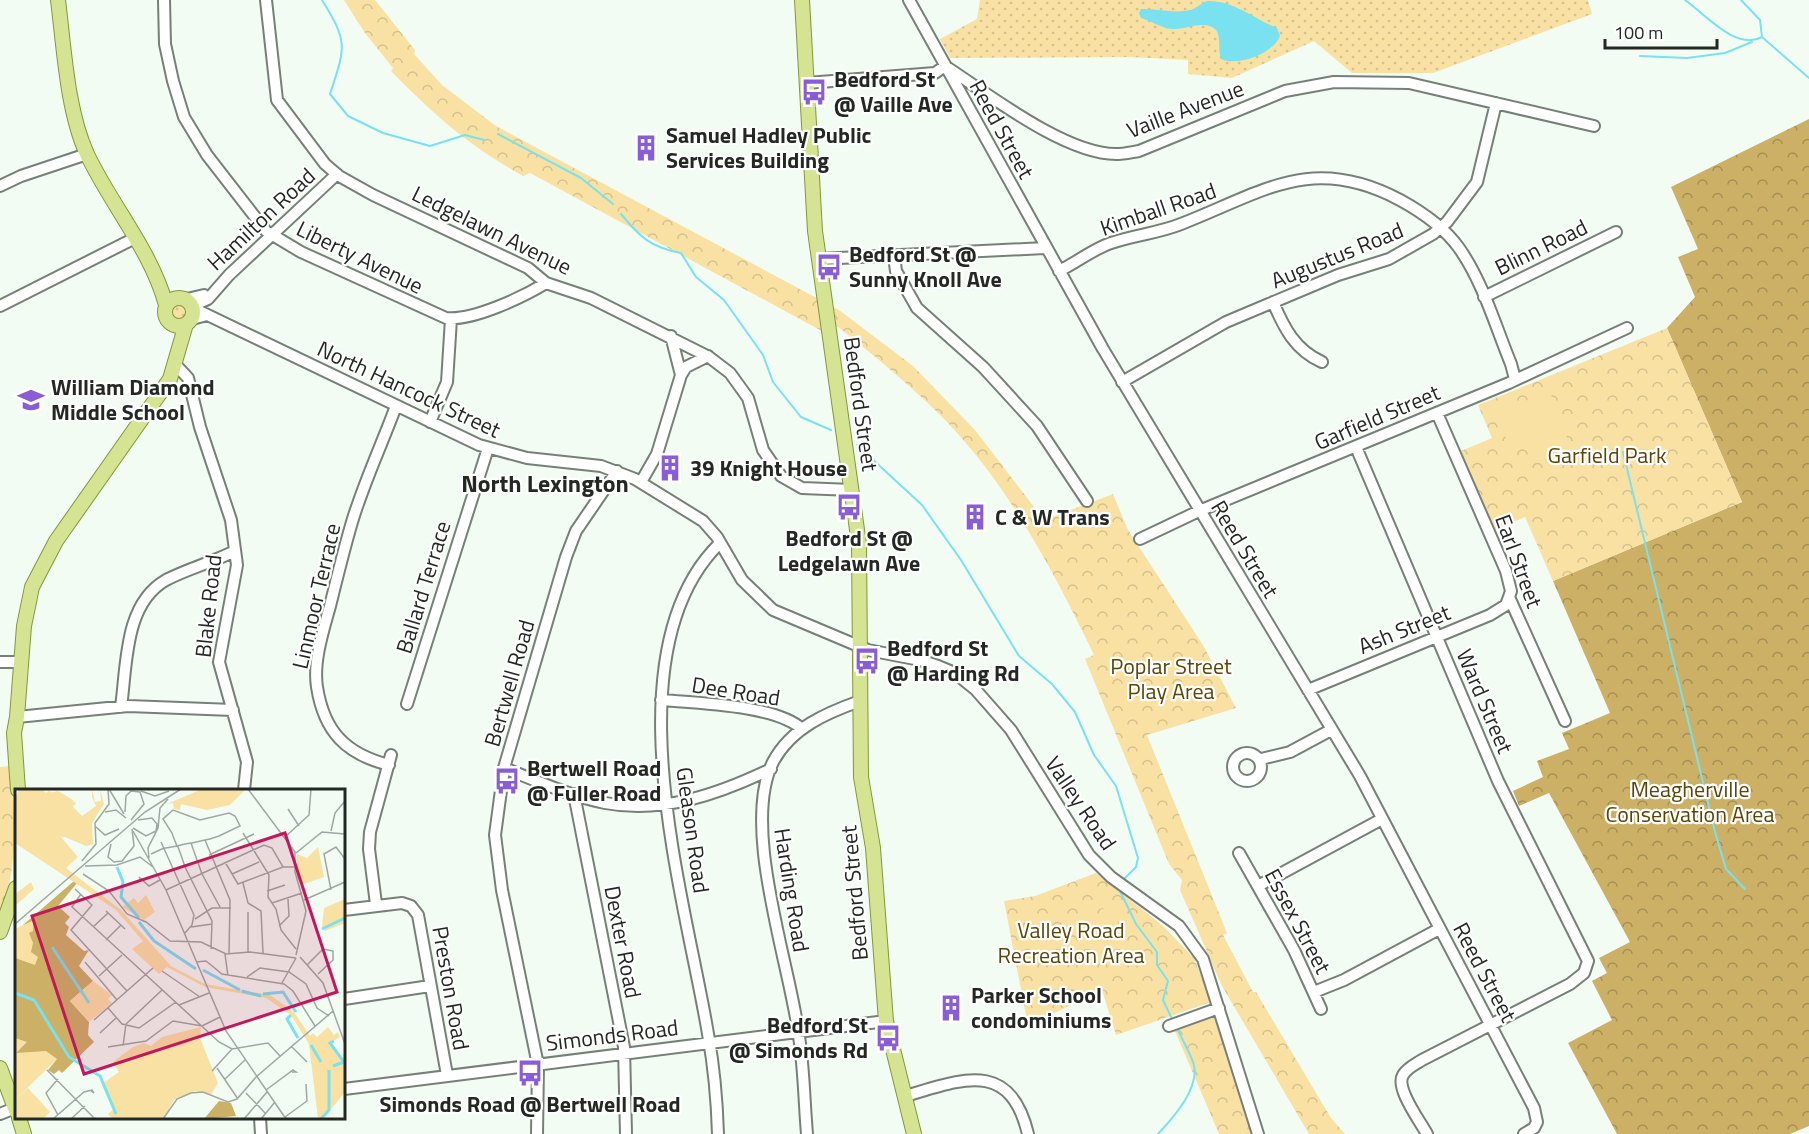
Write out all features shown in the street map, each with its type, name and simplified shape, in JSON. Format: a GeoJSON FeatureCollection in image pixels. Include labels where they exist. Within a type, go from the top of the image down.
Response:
{"type":"FeatureCollection","features":[{"type":"Feature","properties":{"kind":"main road"},"geometry":{"type":"LineString","coordinates":[[58,0],[75,111],[87,154],[143,253],[166,305],[166,318],[186,311]]}},
{"type":"Feature","properties":{"kind":"main road","name":"Bedford Street"},"geometry":{"type":"LineString","coordinates":[[802,0],[815,231],[852,490],[861,570],[861,777],[874,857],[886,1021],[914,1134]]}},
{"type":"Feature","properties":{"kind":"main road"},"geometry":{"type":"LineString","coordinates":[[18,789],[14,734],[27,601],[39,570],[63,530],[170,379],[174,363],[186,311],[143,253]]}},
{"type":"Feature","properties":{"kind":"main road"},"geometry":{"type":"LineString","coordinates":[[166,305],[173,298],[186,311]]}},
{"type":"Feature","properties":{"kind":"main road"},"geometry":{"type":"LineString","coordinates":[[0,932],[15,896]]}},
{"type":"Feature","properties":{"kind":"main road"},"geometry":{"type":"LineString","coordinates":[[0,1068],[15,1107]]}},
{"type":"Feature","properties":{"kind":"main road"},"geometry":{"type":"LineString","coordinates":[[19,1119],[24,1134]]}},
{"type":"Feature","properties":{"kind":"street","name":"Liberty Avenue"},"geometry":{"type":"LineString","coordinates":[[164,0],[165,44],[172,81],[184,117],[207,155],[271,235],[438,316],[450,319]]}},
{"type":"Feature","properties":{"kind":"street","name":"Ledgelawn Avenue"},"geometry":{"type":"LineString","coordinates":[[266,0],[278,100],[326,164],[337,174],[377,197],[528,268],[546,283],[591,298],[708,356],[730,373],[748,398],[763,450],[781,476],[802,488],[852,490]]}},
{"type":"Feature","properties":{"kind":"street","name":"Reed Street"},"geometry":{"type":"LineString","coordinates":[[909,0],[1045,248],[1122,382],[1308,690],[1382,819],[1534,1108],[1537,1122],[1534,1128],[1524,1134]]}},
{"type":"Feature","properties":{"kind":"street"},"geometry":{"type":"LineString","coordinates":[[807,83],[935,73],[945,66]]}},
{"type":"Feature","properties":{"kind":"street","name":"Vaille Avenue"},"geometry":{"type":"LineString","coordinates":[[945,66],[1050,132],[1083,146],[1117,154],[1139,151],[1270,97],[1310,85],[1361,81],[1409,83],[1594,126]]}},
{"type":"Feature","properties":{"kind":"street"},"geometry":{"type":"LineString","coordinates":[[964,100],[976,87]]}},
{"type":"Feature","properties":{"kind":"street","name":"Augustus Road"},"geometry":{"type":"LineString","coordinates":[[1122,382],[1226,322],[1338,275],[1389,259],[1421,243],[1440,228],[1470,195],[1477,182],[1496,103]]}},
{"type":"Feature","properties":{"kind":"street"},"geometry":{"type":"LineString","coordinates":[[0,186],[21,176],[87,154]]}},
{"type":"Feature","properties":{"kind":"street","name":"Hamilton Road"},"geometry":{"type":"LineString","coordinates":[[186,311],[208,299],[271,235],[337,174]]}},
{"type":"Feature","properties":{"kind":"street","name":"Kimball Road"},"geometry":{"type":"LineString","coordinates":[[1059,271],[1109,243],[1173,228],[1270,187],[1309,177],[1352,181],[1389,194],[1421,211],[1463,254],[1484,297],[1515,379]]}},
{"type":"Feature","properties":{"kind":"street","name":"Blinn Road"},"geometry":{"type":"LineString","coordinates":[[1484,297],[1616,232]]}},
{"type":"Feature","properties":{"kind":"street"},"geometry":{"type":"LineString","coordinates":[[0,306],[135,238]]}},
{"type":"Feature","properties":{"kind":"street"},"geometry":{"type":"LineString","coordinates":[[819,259],[1045,248]]}},
{"type":"Feature","properties":{"kind":"street"},"geometry":{"type":"LineString","coordinates":[[894,256],[896,271],[917,308],[983,367],[1037,426],[1087,501]]}},
{"type":"Feature","properties":{"kind":"street"},"geometry":{"type":"LineString","coordinates":[[430,422],[447,382],[450,319],[527,294],[546,283]]}},
{"type":"Feature","properties":{"kind":"street"},"geometry":{"type":"LineString","coordinates":[[1273,302],[1284,327],[1296,345],[1307,356],[1322,362]]}},
{"type":"Feature","properties":{"kind":"street","name":"North Hancock Street"},"geometry":{"type":"LineString","coordinates":[[186,311],[207,315],[488,448],[527,458],[601,466],[641,482],[703,521],[720,543],[742,580],[772,610],[861,647]]}},
{"type":"Feature","properties":{"kind":"street","name":"Garfield Street"},"geometry":{"type":"LineString","coordinates":[[1140,539],[1199,511],[1437,413],[1627,328]]}},
{"type":"Feature","properties":{"kind":"street"},"geometry":{"type":"LineString","coordinates":[[671,336],[681,375]]}},
{"type":"Feature","properties":{"kind":"street"},"geometry":{"type":"LineString","coordinates":[[641,482],[658,451],[681,375],[686,367],[708,356]]}},
{"type":"Feature","properties":{"kind":"street","name":"Blake Road"},"geometry":{"type":"LineString","coordinates":[[174,363],[188,378],[200,427],[231,520],[237,565],[219,662],[247,762],[244,789]]}},
{"type":"Feature","properties":{"kind":"street","name":"Linmoor Terrace"},"geometry":{"type":"LineString","coordinates":[[376,904],[369,849],[370,832],[390,760],[357,755],[336,736],[322,711],[316,685],[318,659],[326,620],[352,522],[396,406]]}},
{"type":"Feature","properties":{"kind":"street","name":"Earl Street"},"geometry":{"type":"LineString","coordinates":[[1437,413],[1506,571],[1512,591],[1509,597],[1565,721]]}},
{"type":"Feature","properties":{"kind":"street","name":"Ward Street"},"geometry":{"type":"LineString","coordinates":[[1356,447],[1502,789],[1572,924],[1588,965],[1584,973],[1570,984],[1490,1026]]}},
{"type":"Feature","properties":{"kind":"street","name":"Ballard Terrace"},"geometry":{"type":"LineString","coordinates":[[407,704],[488,448]]}},
{"type":"Feature","properties":{"kind":"street","name":"Bertwell Road"},"geometry":{"type":"LineString","coordinates":[[537,1134],[538,1065],[497,861],[495,835],[504,768],[566,557],[576,531],[617,471]]}},
{"type":"Feature","properties":{"kind":"street","name":"Gleason Road"},"geometry":{"type":"LineString","coordinates":[[718,1134],[709,1043],[668,803],[660,723],[669,643],[680,609],[696,573],[720,543]]}},
{"type":"Feature","properties":{"kind":"street"},"geometry":{"type":"LineString","coordinates":[[121,707],[133,623],[149,592],[167,580],[235,551]]}},
{"type":"Feature","properties":{"kind":"street","name":"Ash Street"},"geometry":{"type":"LineString","coordinates":[[1308,690],[1490,615],[1506,604],[1509,597]]}},
{"type":"Feature","properties":{"kind":"street","name":"Valley Road"},"geometry":{"type":"LineString","coordinates":[[861,647],[934,664],[955,674],[975,689],[1011,730],[1089,855],[1120,883],[1179,926],[1190,939],[1203,959],[1258,1134]]}},
{"type":"Feature","properties":{"kind":"street"},"geometry":{"type":"LineString","coordinates":[[0,662],[21,662]]}},
{"type":"Feature","properties":{"kind":"street","name":"Dee Road"},"geometry":{"type":"LineString","coordinates":[[661,700],[735,707],[786,718],[802,729]]}},
{"type":"Feature","properties":{"kind":"street","name":"Harding Road"},"geometry":{"type":"LineString","coordinates":[[807,1134],[798,1030],[761,830],[762,799],[771,769],[785,745],[802,729],[838,709],[860,701]]}},
{"type":"Feature","properties":{"kind":"street"},"geometry":{"type":"LineString","coordinates":[[17,717],[121,707],[233,710]]}},
{"type":"Feature","properties":{"kind":"street"},"geometry":{"type":"LineString","coordinates":[[1261,759],[1290,752],[1331,730]]}},
{"type":"Feature","properties":{"kind":"street"},"geometry":{"type":"LineString","coordinates":[[504,768],[574,794],[607,803],[668,803],[720,792],[771,769]]}},
{"type":"Feature","properties":{"kind":"street","name":"Dexter Road"},"geometry":{"type":"LineString","coordinates":[[574,794],[624,1054],[626,1134]]}},
{"type":"Feature","properties":{"kind":"street"},"geometry":{"type":"LineString","coordinates":[[1258,885],[1382,819]]}},
{"type":"Feature","properties":{"kind":"street","name":"Essex Street"},"geometry":{"type":"LineString","coordinates":[[1239,853],[1258,885],[1321,1009]]}},
{"type":"Feature","properties":{"kind":"street","name":"Preston Road"},"geometry":{"type":"LineString","coordinates":[[345,910],[376,904],[402,903],[411,906],[418,915],[447,1076]]}},
{"type":"Feature","properties":{"kind":"street"},"geometry":{"type":"LineString","coordinates":[[1314,992],[1353,975],[1439,929]]}},
{"type":"Feature","properties":{"kind":"street"},"geometry":{"type":"LineString","coordinates":[[345,999],[430,986]]}},
{"type":"Feature","properties":{"kind":"street"},"geometry":{"type":"LineString","coordinates":[[1174,1024],[1219,1008]]}},
{"type":"Feature","properties":{"kind":"street","name":"Simonds Road"},"geometry":{"type":"LineString","coordinates":[[345,1089],[798,1030],[886,1021]]}},
{"type":"Feature","properties":{"kind":"street"},"geometry":{"type":"LineString","coordinates":[[1427,1134],[1401,1088],[1401,1077],[1406,1071],[1490,1026]]}},
{"type":"Feature","properties":{"kind":"street"},"geometry":{"type":"LineString","coordinates":[[905,1095],[963,1080],[991,1082],[1007,1090],[1015,1100],[1028,1134]]}},
{"type":"Feature","properties":{"kind":"street"},"geometry":{"type":"LineString","coordinates":[[0,1114],[15,1112]]}},
{"type":"Feature","properties":{"kind":"street"},"geometry":{"type":"LineString","coordinates":[[260,1119],[261,1134]]}},
{"type":"Feature","properties":{"kind":"green space","name":"Poplar Street Play Area"},"geometry":{"type":"Polygon","coordinates":[[[344,0],[375,0],[415,50],[414,54],[442,85],[496,126],[839,310],[913,366],[975,430],[1044,520],[1113,494],[1128,530],[1203,645],[1236,708],[1147,735],[1227,933],[1223,935],[1253,992],[1256,992],[1331,1118],[1345,1134],[1309,1134],[1222,986],[1180,890],[1182,880],[1169,864],[1085,659],[1094,655],[1030,534],[971,448],[922,397],[838,327],[820,330],[530,173],[523,176],[469,141],[437,116],[391,71],[393,68],[365,33],[344,0]]]}},
{"type":"Feature","properties":{"kind":"green space"},"geometry":{"type":"Polygon","coordinates":[[[980,0],[1588,0],[1592,14],[1433,73],[1352,73],[1314,41],[1232,78],[1188,74],[1188,60],[1130,57],[950,58],[940,39],[977,19],[980,0]]]}},
{"type":"Feature","properties":{"kind":"green space","name":"Meagherville Conservation Area"},"geometry":{"type":"Polygon","coordinates":[[[1809,119],[1809,1126],[1790,1134],[1617,1134],[1568,1043],[1612,1020],[1592,981],[1607,973],[1599,958],[1630,942],[1549,793],[1519,806],[1513,791],[1543,777],[1537,761],[1569,749],[1562,733],[1610,713],[1553,581],[1742,502],[1667,328],[1695,297],[1678,257],[1698,249],[1671,187],[1809,119]]]}},
{"type":"Feature","properties":{"kind":"green space"},"geometry":{"type":"Polygon","coordinates":[[[176,303],[184,303],[189,308],[187,319],[176,321],[171,316],[171,308],[176,303]]]}},
{"type":"Feature","properties":{"kind":"green space","name":"Garfield Park"},"geometry":{"type":"Polygon","coordinates":[[[1667,328],[1742,502],[1553,581],[1525,517],[1494,530],[1461,451],[1492,438],[1478,405],[1667,328]]]}},
{"type":"Feature","properties":{"kind":"green space"},"geometry":{"type":"Polygon","coordinates":[[[1550,392],[1570,446],[1544,452],[1522,449],[1513,444],[1505,437],[1492,413],[1550,392]]]}},
{"type":"Feature","properties":{"kind":"green space"},"geometry":{"type":"Polygon","coordinates":[[[10,766],[14,823],[13,860],[0,915],[0,767],[10,766]]]}},
{"type":"Feature","properties":{"kind":"green space","name":"Valley Road Recreation Area"},"geometry":{"type":"Polygon","coordinates":[[[1096,873],[1162,925],[1194,958],[1211,1002],[1116,1035],[1102,990],[1028,1026],[1004,901],[1035,896],[1096,873]]]}},
{"type":"Feature","properties":{"kind":"green space"},"geometry":{"type":"Polygon","coordinates":[[[1111,906],[1121,931],[1110,935],[1100,910],[1111,906]]]}},
{"type":"Feature","properties":{"kind":"green space"},"geometry":{"type":"Polygon","coordinates":[[[1096,912],[1106,937],[1094,941],[1084,916],[1096,912]]]}},
{"type":"Feature","properties":{"kind":"green space"},"geometry":{"type":"Polygon","coordinates":[[[1214,1014],[1253,1134],[1219,1134],[1175,1031],[1214,1014]]]}},
{"type":"Feature","properties":{"kind":"water"},"geometry":{"type":"Polygon","coordinates":[[[1207,1],[1226,4],[1243,11],[1277,28],[1280,36],[1263,53],[1245,60],[1228,61],[1221,59],[1218,33],[1211,27],[1201,25],[1169,29],[1141,18],[1139,13],[1141,9],[1190,10],[1207,1]]]}},
{"type":"Feature","properties":{"kind":"waterway"},"geometry":{"type":"LineString","coordinates":[[322,0],[337,26],[342,46],[339,66],[330,94],[348,116],[383,133],[430,146],[465,135],[484,140]]}},
{"type":"Feature","properties":{"kind":"waterway"},"geometry":{"type":"LineString","coordinates":[[1685,0],[1732,35],[1752,40],[1762,37]]}},
{"type":"Feature","properties":{"kind":"waterway"},"geometry":{"type":"LineString","coordinates":[[1741,0],[1760,20],[1762,37],[1809,78]]}},
{"type":"Feature","properties":{"kind":"waterway"},"geometry":{"type":"LineString","coordinates":[[1640,56],[1687,58],[1725,53],[1752,42]]}},
{"type":"Feature","properties":{"kind":"waterway"},"geometry":{"type":"LineString","coordinates":[[498,134],[581,178],[613,204]]}},
{"type":"Feature","properties":{"kind":"waterway"},"geometry":{"type":"LineString","coordinates":[[621,214],[646,240],[661,248],[681,253],[696,277],[724,300],[763,355],[773,382],[801,417],[831,430]]}},
{"type":"Feature","properties":{"kind":"waterway"},"geometry":{"type":"LineString","coordinates":[[857,445],[922,505],[961,560],[1019,656],[1052,684],[1075,712],[1094,755],[1116,786],[1138,858],[1136,867],[1123,880]]}},
{"type":"Feature","properties":{"kind":"waterway"},"geometry":{"type":"LineString","coordinates":[[1623,452],[1715,832],[1726,869],[1745,889]]}},
{"type":"Feature","properties":{"kind":"waterway"},"geometry":{"type":"LineString","coordinates":[[1120,891],[1136,924],[1157,952],[1157,965],[1168,981],[1163,1000],[1173,1021]]}},
{"type":"Feature","properties":{"kind":"waterway"},"geometry":{"type":"LineString","coordinates":[[1158,1134],[1190,1091],[1195,1071],[1177,1028]]}},
{"type":"Feature","properties":{"kind":"place","name":"Bedford St @ Vaille Ave"},"geometry":{"type":"Point","coordinates":[814,92]}},
{"type":"Feature","properties":{"kind":"place","name":"Samuel Hadley Public Services Building"},"geometry":{"type":"Point","coordinates":[646,148]}},
{"type":"Feature","properties":{"kind":"place","name":"Bedford St @ Sunny Knoll Ave"},"geometry":{"type":"Point","coordinates":[829,267]}},
{"type":"Feature","properties":{"kind":"place","name":"William Diamond Middle School"},"geometry":{"type":"Point","coordinates":[31,400]}},
{"type":"Feature","properties":{"kind":"place","name":"39 Knight House"},"geometry":{"type":"Point","coordinates":[670,468]}},
{"type":"Feature","properties":{"kind":"place","name":"Bedford St @ Ledgelawn Ave"},"geometry":{"type":"Point","coordinates":[849,507]}},
{"type":"Feature","properties":{"kind":"place","name":"C & W Trans"},"geometry":{"type":"Point","coordinates":[975,517]}},
{"type":"Feature","properties":{"kind":"place","name":"Bedford St @ Harding Rd"},"geometry":{"type":"Point","coordinates":[867,661]}},
{"type":"Feature","properties":{"kind":"place","name":"Bertwell Road @ Fuller Road"},"geometry":{"type":"Point","coordinates":[507,781]}},
{"type":"Feature","properties":{"kind":"place","name":"Parker School condominiums"},"geometry":{"type":"Point","coordinates":[951,1008]}},
{"type":"Feature","properties":{"kind":"place","name":"Bedford St @ Simonds Rd"},"geometry":{"type":"Point","coordinates":[888,1038]}},
{"type":"Feature","properties":{"kind":"place","name":"Simonds Road @ Bertwell Road"},"geometry":{"type":"Point","coordinates":[530,1073]}},
{"type":"Feature","properties":{"kind":"district","name":"North Lexington"},"geometry":{"type":"Point","coordinates":[545,483]}}]}
